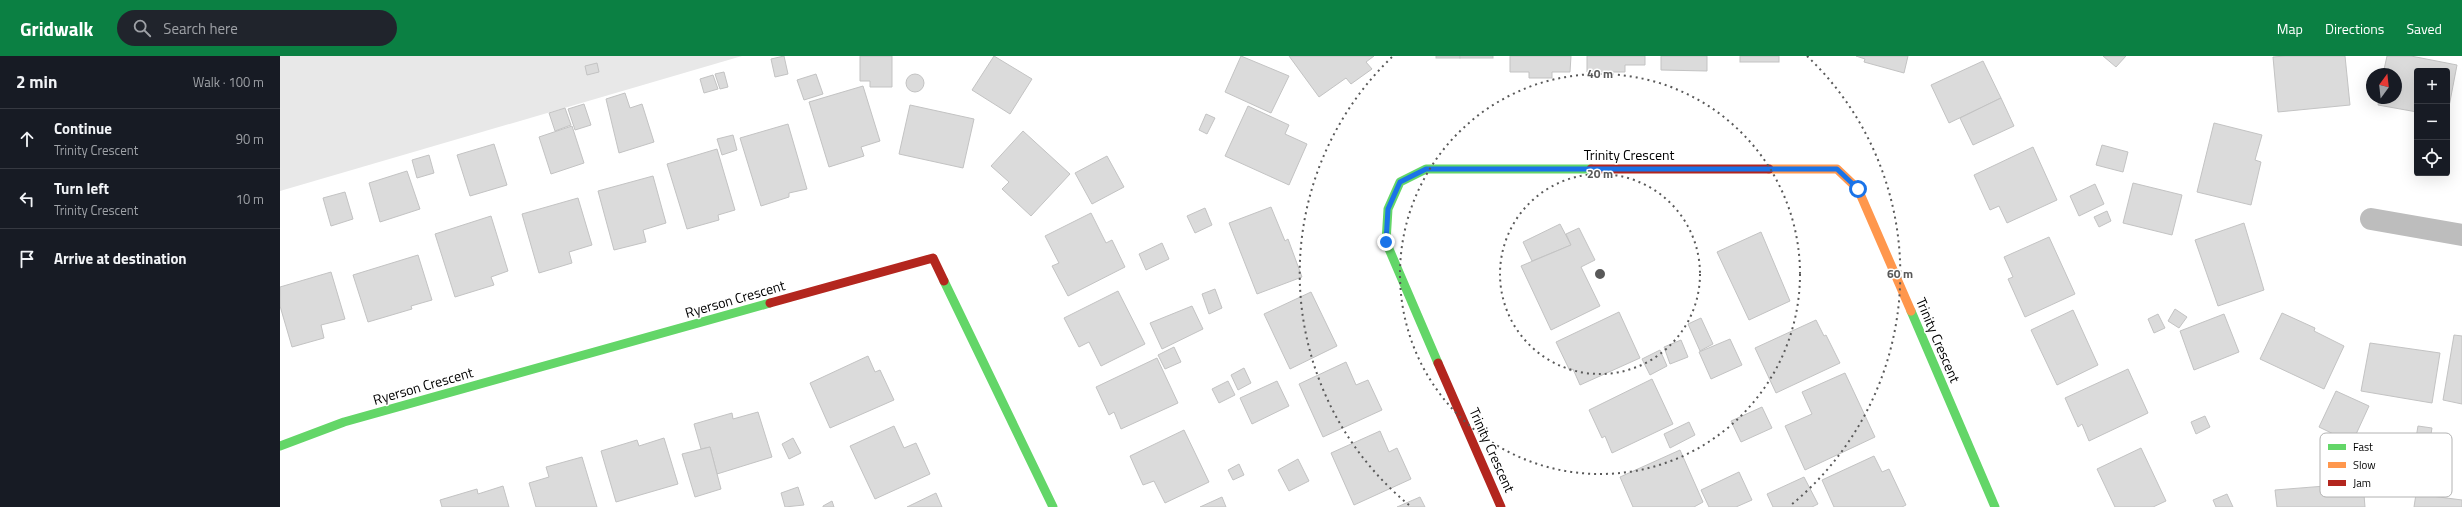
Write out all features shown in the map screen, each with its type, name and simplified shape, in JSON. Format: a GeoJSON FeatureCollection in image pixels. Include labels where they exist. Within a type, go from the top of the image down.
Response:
{"type":"FeatureCollection","features":[{"type":"Feature","properties":{"kind":"street","name":"Trinity Crescent"},"geometry":{"type":"LineString","coordinates":[[1501,507],[1386,242],[1388,209],[1400,182],[1426,169],[1837,169],[1858,189],[1995,507]]}},
{"type":"Feature","properties":{"kind":"street"},"geometry":{"type":"LineString","coordinates":[[2371,219],[2462,235]]}},
{"type":"Feature","properties":{"kind":"street","name":"Ryerson Crescent"},"geometry":{"type":"LineString","coordinates":[[280,446],[344,422],[933,258],[1053,507]]}},
{"type":"Feature","properties":{"kind":"shaded area"},"geometry":{"type":"Polygon","coordinates":[[[280,56],[742,56],[280,191],[280,56]]]}},
{"type":"Feature","properties":{"kind":"building"},"geometry":{"type":"Polygon","coordinates":[[[784,56],[788,74],[775,77],[771,59],[784,56]]]}},
{"type":"Feature","properties":{"kind":"building"},"geometry":{"type":"Polygon","coordinates":[[[860,56],[892,56],[892,87],[870,87],[870,81],[860,81],[860,56]]]}},
{"type":"Feature","properties":{"kind":"building"},"geometry":{"type":"Polygon","coordinates":[[[994,56],[1032,79],[1010,114],[972,90],[994,56]]]}},
{"type":"Feature","properties":{"kind":"building"},"geometry":{"type":"Polygon","coordinates":[[[1241,56],[1289,76],[1271,113],[1225,92],[1241,56]]]}},
{"type":"Feature","properties":{"kind":"building"},"geometry":{"type":"Polygon","coordinates":[[[1289,56],[1374,56],[1366,62],[1372,69],[1351,84],[1346,78],[1319,97],[1289,56]]]}},
{"type":"Feature","properties":{"kind":"building"},"geometry":{"type":"Polygon","coordinates":[[[1436,56],[1460,56],[1460,58],[1436,58],[1436,56]]]}},
{"type":"Feature","properties":{"kind":"building"},"geometry":{"type":"Polygon","coordinates":[[[1460,56],[1493,56],[1493,58],[1460,58],[1460,56]]]}},
{"type":"Feature","properties":{"kind":"building"},"geometry":{"type":"Polygon","coordinates":[[[1510,56],[1571,56],[1570,72],[1552,72],[1552,78],[1529,78],[1529,72],[1510,72],[1510,56]]]}},
{"type":"Feature","properties":{"kind":"building"},"geometry":{"type":"Polygon","coordinates":[[[1587,56],[1645,56],[1645,65],[1625,65],[1625,72],[1587,72],[1587,56]]]}},
{"type":"Feature","properties":{"kind":"building"},"geometry":{"type":"Polygon","coordinates":[[[1661,56],[1707,56],[1707,71],[1661,70],[1661,56]]]}},
{"type":"Feature","properties":{"kind":"building"},"geometry":{"type":"Polygon","coordinates":[[[1740,56],[1779,56],[1779,62],[1740,62],[1740,56]]]}},
{"type":"Feature","properties":{"kind":"building"},"geometry":{"type":"Polygon","coordinates":[[[1856,56],[1908,56],[1904,73],[1864,62],[1865,59],[1856,56]]]}},
{"type":"Feature","properties":{"kind":"building"},"geometry":{"type":"Polygon","coordinates":[[[2103,56],[2126,56],[2116,67],[2103,56]]]}},
{"type":"Feature","properties":{"kind":"building"},"geometry":{"type":"Polygon","coordinates":[[[2345,56],[2350,105],[2278,112],[2273,57],[2345,56]]]}},
{"type":"Feature","properties":{"kind":"building"},"geometry":{"type":"Polygon","coordinates":[[[2387,56],[2411,56],[2457,65],[2450,101],[2450,68],[2414,68],[2414,111],[2378,105],[2402,104],[2402,68],[2384,68],[2387,56]]]}},
{"type":"Feature","properties":{"kind":"building"},"geometry":{"type":"Polygon","coordinates":[[[1983,61],[2001,98],[1949,123],[1931,85],[1983,61]]]}},
{"type":"Feature","properties":{"kind":"building"},"geometry":{"type":"Polygon","coordinates":[[[597,63],[599,72],[587,75],[585,66],[597,63]]]}},
{"type":"Feature","properties":{"kind":"building"},"geometry":{"type":"Polygon","coordinates":[[[724,72],[728,87],[720,89],[715,74],[724,72]]]}},
{"type":"Feature","properties":{"kind":"building"},"geometry":{"type":"Polygon","coordinates":[[[816,74],[823,94],[804,100],[797,80],[816,74]]]}},
{"type":"Feature","properties":{"kind":"building"},"geometry":{"type":"Polygon","coordinates":[[[915,74],[921,77],[924,83],[921,89],[915,92],[909,89],[906,83],[909,77],[915,74]]]}},
{"type":"Feature","properties":{"kind":"building"},"geometry":{"type":"Polygon","coordinates":[[[713,75],[718,89],[704,93],[700,79],[713,75]]]}},
{"type":"Feature","properties":{"kind":"building"},"geometry":{"type":"Polygon","coordinates":[[[863,86],[880,141],[861,147],[864,156],[829,167],[809,102],[863,86]]]}},
{"type":"Feature","properties":{"kind":"building"},"geometry":{"type":"Polygon","coordinates":[[[625,93],[630,108],[642,104],[654,142],[619,153],[606,99],[625,93]]]}},
{"type":"Feature","properties":{"kind":"building"},"geometry":{"type":"Polygon","coordinates":[[[2001,98],[2014,126],[1973,145],[1960,118],[2001,98]]]}},
{"type":"Feature","properties":{"kind":"building"},"geometry":{"type":"Polygon","coordinates":[[[584,104],[591,125],[575,130],[568,109],[584,104]]]}},
{"type":"Feature","properties":{"kind":"building"},"geometry":{"type":"Polygon","coordinates":[[[910,105],[974,119],[963,168],[899,154],[910,105]]]}},
{"type":"Feature","properties":{"kind":"building"},"geometry":{"type":"Polygon","coordinates":[[[1248,106],[1289,125],[1285,134],[1307,144],[1289,185],[1225,156],[1248,106]]]}},
{"type":"Feature","properties":{"kind":"building"},"geometry":{"type":"Polygon","coordinates":[[[565,108],[571,125],[555,131],[549,113],[565,108]]]}},
{"type":"Feature","properties":{"kind":"building"},"geometry":{"type":"Polygon","coordinates":[[[1206,114],[1215,118],[1207,134],[1199,130],[1206,114]]]}},
{"type":"Feature","properties":{"kind":"building"},"geometry":{"type":"Polygon","coordinates":[[[2214,123],[2262,135],[2255,160],[2261,162],[2251,205],[2197,192],[2214,123]]]}},
{"type":"Feature","properties":{"kind":"building"},"geometry":{"type":"Polygon","coordinates":[[[788,124],[807,189],[789,193],[789,197],[761,206],[740,138],[788,124]]]}},
{"type":"Feature","properties":{"kind":"building"},"geometry":{"type":"Polygon","coordinates":[[[572,126],[584,163],[551,174],[539,137],[572,126]]]}},
{"type":"Feature","properties":{"kind":"building"},"geometry":{"type":"Polygon","coordinates":[[[1023,131],[1070,174],[1031,216],[1002,189],[1009,182],[991,166],[1023,131]]]}},
{"type":"Feature","properties":{"kind":"building"},"geometry":{"type":"Polygon","coordinates":[[[733,135],[737,150],[722,155],[717,139],[733,135]]]}},
{"type":"Feature","properties":{"kind":"building"},"geometry":{"type":"Polygon","coordinates":[[[494,144],[507,185],[470,196],[457,155],[494,144]]]}},
{"type":"Feature","properties":{"kind":"building"},"geometry":{"type":"Polygon","coordinates":[[[2102,145],[2128,152],[2123,172],[2096,165],[2102,145]]]}},
{"type":"Feature","properties":{"kind":"building"},"geometry":{"type":"Polygon","coordinates":[[[2033,147],[2057,200],[2007,223],[1999,206],[1990,210],[1974,175],[2033,147]]]}},
{"type":"Feature","properties":{"kind":"building"},"geometry":{"type":"Polygon","coordinates":[[[717,149],[735,210],[718,215],[719,220],[687,229],[667,164],[717,149]]]}},
{"type":"Feature","properties":{"kind":"building"},"geometry":{"type":"Polygon","coordinates":[[[429,155],[434,173],[417,178],[412,160],[429,155]]]}},
{"type":"Feature","properties":{"kind":"building"},"geometry":{"type":"Polygon","coordinates":[[[1107,156],[1124,187],[1092,204],[1075,173],[1107,156]]]}},
{"type":"Feature","properties":{"kind":"building"},"geometry":{"type":"Polygon","coordinates":[[[407,171],[420,209],[380,222],[369,183],[407,171]]]}},
{"type":"Feature","properties":{"kind":"building"},"geometry":{"type":"Polygon","coordinates":[[[653,176],[666,223],[643,230],[646,242],[614,250],[598,191],[653,176]]]}},
{"type":"Feature","properties":{"kind":"building"},"geometry":{"type":"Polygon","coordinates":[[[2133,183],[2182,195],[2172,235],[2123,223],[2133,183]]]}},
{"type":"Feature","properties":{"kind":"building"},"geometry":{"type":"Polygon","coordinates":[[[2095,184],[2104,204],[2079,216],[2070,196],[2095,184]]]}},
{"type":"Feature","properties":{"kind":"building"},"geometry":{"type":"Polygon","coordinates":[[[345,192],[353,219],[331,226],[323,198],[345,192]]]}},
{"type":"Feature","properties":{"kind":"building"},"geometry":{"type":"Polygon","coordinates":[[[578,198],[592,245],[569,252],[572,263],[539,273],[522,214],[578,198]]]}},
{"type":"Feature","properties":{"kind":"building"},"geometry":{"type":"Polygon","coordinates":[[[1271,207],[1285,241],[1288,239],[1302,277],[1257,294],[1229,223],[1271,207]]]}},
{"type":"Feature","properties":{"kind":"building"},"geometry":{"type":"Polygon","coordinates":[[[1205,208],[1212,225],[1195,233],[1187,216],[1205,208]]]}},
{"type":"Feature","properties":{"kind":"building"},"geometry":{"type":"Polygon","coordinates":[[[2107,211],[2111,221],[2099,227],[2094,217],[2107,211]]]}},
{"type":"Feature","properties":{"kind":"building"},"geometry":{"type":"Polygon","coordinates":[[[1091,213],[1106,243],[1112,240],[1125,267],[1068,296],[1052,266],[1059,263],[1045,236],[1091,213]]]}},
{"type":"Feature","properties":{"kind":"building"},"geometry":{"type":"Polygon","coordinates":[[[491,216],[508,271],[491,277],[494,285],[455,297],[435,234],[491,216]]]}},
{"type":"Feature","properties":{"kind":"building"},"geometry":{"type":"Polygon","coordinates":[[[2244,223],[2264,290],[2218,306],[2195,240],[2244,223]]]}},
{"type":"Feature","properties":{"kind":"building"},"geometry":{"type":"Polygon","coordinates":[[[1560,224],[1571,245],[1532,261],[1523,242],[1560,224]]]}},
{"type":"Feature","properties":{"kind":"building"},"geometry":{"type":"Polygon","coordinates":[[[1579,228],[1595,260],[1581,267],[1600,306],[1551,330],[1521,266],[1571,245],[1566,234],[1579,228]]]}},
{"type":"Feature","properties":{"kind":"building"},"geometry":{"type":"Polygon","coordinates":[[[1761,232],[1790,301],[1749,320],[1717,252],[1761,232]]]}},
{"type":"Feature","properties":{"kind":"building"},"geometry":{"type":"Polygon","coordinates":[[[2049,237],[2075,294],[2025,317],[2008,279],[2013,277],[2004,257],[2049,237]]]}},
{"type":"Feature","properties":{"kind":"building"},"geometry":{"type":"Polygon","coordinates":[[[1162,243],[1169,259],[1146,270],[1139,254],[1162,243]]]}},
{"type":"Feature","properties":{"kind":"building"},"geometry":{"type":"Polygon","coordinates":[[[418,255],[432,300],[411,306],[412,309],[368,322],[353,275],[418,255]]]}},
{"type":"Feature","properties":{"kind":"building"},"geometry":{"type":"Polygon","coordinates":[[[331,272],[345,319],[321,325],[324,338],[292,347],[280,306],[280,287],[331,272]]]}},
{"type":"Feature","properties":{"kind":"building"},"geometry":{"type":"Polygon","coordinates":[[[1215,289],[1222,308],[1209,314],[1202,294],[1215,289]]]}},
{"type":"Feature","properties":{"kind":"building"},"geometry":{"type":"Polygon","coordinates":[[[1118,291],[1145,344],[1101,366],[1089,342],[1079,347],[1064,318],[1118,291]]]}},
{"type":"Feature","properties":{"kind":"building"},"geometry":{"type":"Polygon","coordinates":[[[1311,292],[1337,346],[1290,369],[1264,314],[1311,292]]]}},
{"type":"Feature","properties":{"kind":"building"},"geometry":{"type":"Polygon","coordinates":[[[1192,306],[1203,329],[1162,349],[1150,323],[1192,306]]]}},
{"type":"Feature","properties":{"kind":"building"},"geometry":{"type":"Polygon","coordinates":[[[2175,309],[2187,317],[2179,328],[2168,321],[2175,309]]]}},
{"type":"Feature","properties":{"kind":"building"},"geometry":{"type":"Polygon","coordinates":[[[2073,310],[2098,365],[2057,385],[2031,330],[2073,310]]]}},
{"type":"Feature","properties":{"kind":"building"},"geometry":{"type":"Polygon","coordinates":[[[1619,312],[1640,358],[1580,385],[1573,369],[1570,371],[1556,342],[1619,312]]]}},
{"type":"Feature","properties":{"kind":"building"},"geometry":{"type":"Polygon","coordinates":[[[2282,313],[2315,328],[2314,331],[2344,346],[2324,389],[2260,359],[2282,313]]]}},
{"type":"Feature","properties":{"kind":"building"},"geometry":{"type":"Polygon","coordinates":[[[2158,314],[2165,328],[2154,333],[2148,319],[2158,314]]]}},
{"type":"Feature","properties":{"kind":"building"},"geometry":{"type":"Polygon","coordinates":[[[2224,314],[2239,352],[2194,370],[2180,331],[2224,314]]]}},
{"type":"Feature","properties":{"kind":"building"},"geometry":{"type":"Polygon","coordinates":[[[1701,318],[1713,344],[1700,351],[1688,324],[1701,318]]]}},
{"type":"Feature","properties":{"kind":"building"},"geometry":{"type":"Polygon","coordinates":[[[1816,320],[1824,336],[1826,335],[1840,363],[1776,393],[1755,348],[1816,320]]]}},
{"type":"Feature","properties":{"kind":"building"},"geometry":{"type":"Polygon","coordinates":[[[2454,335],[2462,336],[2462,404],[2443,400],[2454,335]]]}},
{"type":"Feature","properties":{"kind":"building"},"geometry":{"type":"Polygon","coordinates":[[[1730,339],[1742,365],[1711,379],[1699,352],[1730,339]]]}},
{"type":"Feature","properties":{"kind":"building"},"geometry":{"type":"Polygon","coordinates":[[[1681,340],[1688,357],[1670,364],[1664,347],[1681,340]]]}},
{"type":"Feature","properties":{"kind":"building"},"geometry":{"type":"Polygon","coordinates":[[[2370,343],[2440,353],[2432,403],[2361,391],[2370,343]]]}},
{"type":"Feature","properties":{"kind":"building"},"geometry":{"type":"Polygon","coordinates":[[[1174,347],[1181,362],[1165,369],[1158,355],[1174,347]]]}},
{"type":"Feature","properties":{"kind":"building"},"geometry":{"type":"Polygon","coordinates":[[[1660,350],[1667,366],[1650,375],[1642,359],[1660,350]]]}},
{"type":"Feature","properties":{"kind":"building"},"geometry":{"type":"Polygon","coordinates":[[[868,356],[875,372],[880,370],[894,400],[830,428],[810,383],[868,356]]]}},
{"type":"Feature","properties":{"kind":"building"},"geometry":{"type":"Polygon","coordinates":[[[1157,358],[1178,403],[1121,429],[1114,412],[1109,415],[1096,387],[1157,358]]]}},
{"type":"Feature","properties":{"kind":"building"},"geometry":{"type":"Polygon","coordinates":[[[1346,362],[1356,385],[1368,380],[1382,410],[1323,437],[1299,384],[1346,362]]]}},
{"type":"Feature","properties":{"kind":"building"},"geometry":{"type":"Polygon","coordinates":[[[1244,368],[1251,383],[1238,390],[1231,375],[1244,368]]]}},
{"type":"Feature","properties":{"kind":"building"},"geometry":{"type":"Polygon","coordinates":[[[2128,369],[2148,413],[2089,441],[2082,424],[2078,427],[2065,398],[2128,369]]]}},
{"type":"Feature","properties":{"kind":"building"},"geometry":{"type":"Polygon","coordinates":[[[1845,373],[1875,437],[1805,470],[1785,426],[1812,414],[1802,392],[1845,373]]]}},
{"type":"Feature","properties":{"kind":"building"},"geometry":{"type":"Polygon","coordinates":[[[1652,379],[1673,424],[1612,453],[1605,436],[1602,438],[1589,410],[1652,379]]]}},
{"type":"Feature","properties":{"kind":"building"},"geometry":{"type":"Polygon","coordinates":[[[1228,381],[1235,395],[1219,403],[1212,389],[1228,381]]]}},
{"type":"Feature","properties":{"kind":"building"},"geometry":{"type":"Polygon","coordinates":[[[1277,381],[1289,406],[1252,424],[1240,398],[1277,381]]]}},
{"type":"Feature","properties":{"kind":"building"},"geometry":{"type":"Polygon","coordinates":[[[2336,391],[2369,406],[2357,433],[2331,433],[2319,427],[2336,391]]]}},
{"type":"Feature","properties":{"kind":"building"},"geometry":{"type":"Polygon","coordinates":[[[1762,407],[1772,428],[1741,442],[1731,421],[1762,407]]]}},
{"type":"Feature","properties":{"kind":"building"},"geometry":{"type":"Polygon","coordinates":[[[758,412],[772,457],[717,474],[710,447],[701,449],[694,424],[732,413],[733,419],[758,412]]]}},
{"type":"Feature","properties":{"kind":"building"},"geometry":{"type":"Polygon","coordinates":[[[2205,416],[2210,427],[2196,434],[2191,422],[2205,416]]]}},
{"type":"Feature","properties":{"kind":"building"},"geometry":{"type":"Polygon","coordinates":[[[1689,422],[1695,435],[1670,448],[1664,434],[1689,422]]]}},
{"type":"Feature","properties":{"kind":"building"},"geometry":{"type":"Polygon","coordinates":[[[894,426],[904,448],[916,443],[930,474],[875,499],[850,446],[894,426]]]}},
{"type":"Feature","properties":{"kind":"building"},"geometry":{"type":"Polygon","coordinates":[[[2418,426],[2432,428],[2431,433],[2417,433],[2418,426]]]}},
{"type":"Feature","properties":{"kind":"building"},"geometry":{"type":"Polygon","coordinates":[[[1184,430],[1209,482],[1165,503],[1154,481],[1143,485],[1130,456],[1184,430]]]}},
{"type":"Feature","properties":{"kind":"building"},"geometry":{"type":"Polygon","coordinates":[[[1380,431],[1389,452],[1397,448],[1411,479],[1354,505],[1331,453],[1380,431]]]}},
{"type":"Feature","properties":{"kind":"building"},"geometry":{"type":"Polygon","coordinates":[[[664,438],[678,484],[616,502],[601,451],[637,440],[639,446],[664,438]]]}},
{"type":"Feature","properties":{"kind":"building"},"geometry":{"type":"Polygon","coordinates":[[[793,438],[801,453],[789,459],[782,444],[793,438]]]}},
{"type":"Feature","properties":{"kind":"building"},"geometry":{"type":"Polygon","coordinates":[[[710,447],[721,489],[695,497],[682,454],[710,447]]]}},
{"type":"Feature","properties":{"kind":"building"},"geometry":{"type":"Polygon","coordinates":[[[2141,448],[2166,501],[2153,507],[2115,507],[2097,469],[2141,448]]]}},
{"type":"Feature","properties":{"kind":"building"},"geometry":{"type":"Polygon","coordinates":[[[1680,450],[1703,502],[1694,507],[1633,507],[1620,477],[1680,450]]]}},
{"type":"Feature","properties":{"kind":"building"},"geometry":{"type":"Polygon","coordinates":[[[1874,456],[1882,472],[1889,469],[1906,505],[1902,507],[1834,507],[1822,480],[1874,456]]]}},
{"type":"Feature","properties":{"kind":"building"},"geometry":{"type":"Polygon","coordinates":[[[582,457],[597,507],[536,507],[529,483],[549,477],[546,467],[582,457]]]}},
{"type":"Feature","properties":{"kind":"building"},"geometry":{"type":"Polygon","coordinates":[[[1298,459],[1309,481],[1289,491],[1278,470],[1298,459]]]}},
{"type":"Feature","properties":{"kind":"building"},"geometry":{"type":"Polygon","coordinates":[[[1239,464],[1244,475],[1233,480],[1228,470],[1239,464]]]}},
{"type":"Feature","properties":{"kind":"building"},"geometry":{"type":"Polygon","coordinates":[[[1739,472],[1752,500],[1736,507],[1709,507],[1701,490],[1739,472]]]}},
{"type":"Feature","properties":{"kind":"building"},"geometry":{"type":"Polygon","coordinates":[[[1804,477],[1818,504],[1812,507],[1773,507],[1767,494],[1804,477]]]}},
{"type":"Feature","properties":{"kind":"building"},"geometry":{"type":"Polygon","coordinates":[[[503,486],[509,507],[442,507],[440,500],[477,489],[478,494],[503,486]]]}},
{"type":"Feature","properties":{"kind":"building"},"geometry":{"type":"Polygon","coordinates":[[[2320,486],[2320,497],[2364,497],[2365,507],[2277,507],[2275,490],[2320,486]]]}},
{"type":"Feature","properties":{"kind":"building"},"geometry":{"type":"Polygon","coordinates":[[[798,487],[804,505],[785,507],[781,493],[798,487]]]}},
{"type":"Feature","properties":{"kind":"building"},"geometry":{"type":"Polygon","coordinates":[[[936,493],[942,507],[907,507],[936,493]]]}},
{"type":"Feature","properties":{"kind":"building"},"geometry":{"type":"Polygon","coordinates":[[[2227,494],[2233,507],[2216,507],[2213,500],[2227,494]]]}},
{"type":"Feature","properties":{"kind":"building"},"geometry":{"type":"Polygon","coordinates":[[[1222,497],[1226,507],[1200,507],[1222,497]]]}},
{"type":"Feature","properties":{"kind":"building"},"geometry":{"type":"Polygon","coordinates":[[[1420,497],[1425,507],[1397,507],[1420,497]]]}},
{"type":"Feature","properties":{"kind":"building"},"geometry":{"type":"Polygon","coordinates":[[[2416,497],[2439,497],[2462,500],[2462,507],[2414,507],[2416,497]]]}},
{"type":"Feature","properties":{"kind":"building"},"geometry":{"type":"Polygon","coordinates":[[[832,501],[834,507],[823,507],[823,506],[832,501]]]}},
{"type":"Feature","properties":{"kind":"traffic: fast"},"geometry":{"type":"LineString","coordinates":[[1438,363],[1386,242],[1388,209],[1400,182],[1426,169],[1591,169]]}},
{"type":"Feature","properties":{"kind":"traffic: fast"},"geometry":{"type":"LineString","coordinates":[[944,281],[1053,507]]}},
{"type":"Feature","properties":{"kind":"traffic: fast"},"geometry":{"type":"LineString","coordinates":[[280,446],[344,422],[770,303]]}},
{"type":"Feature","properties":{"kind":"traffic: fast"},"geometry":{"type":"LineString","coordinates":[[1911,311],[1995,507]]}},
{"type":"Feature","properties":{"kind":"traffic: slow"},"geometry":{"type":"LineString","coordinates":[[1769,169],[1837,169],[1858,189],[1911,311]]}},
{"type":"Feature","properties":{"kind":"traffic: jam"},"geometry":{"type":"LineString","coordinates":[[1591,169],[1769,169]]}},
{"type":"Feature","properties":{"kind":"traffic: jam"},"geometry":{"type":"LineString","coordinates":[[770,303],[933,258],[944,281]]}},
{"type":"Feature","properties":{"kind":"traffic: jam"},"geometry":{"type":"LineString","coordinates":[[1438,363],[1501,507]]}},
{"type":"Feature","properties":{"kind":"route"},"geometry":{"type":"LineString","coordinates":[[1386,242],[1388,209],[1400,182],[1426,169],[1837,169],[1858,189]]}}]}
